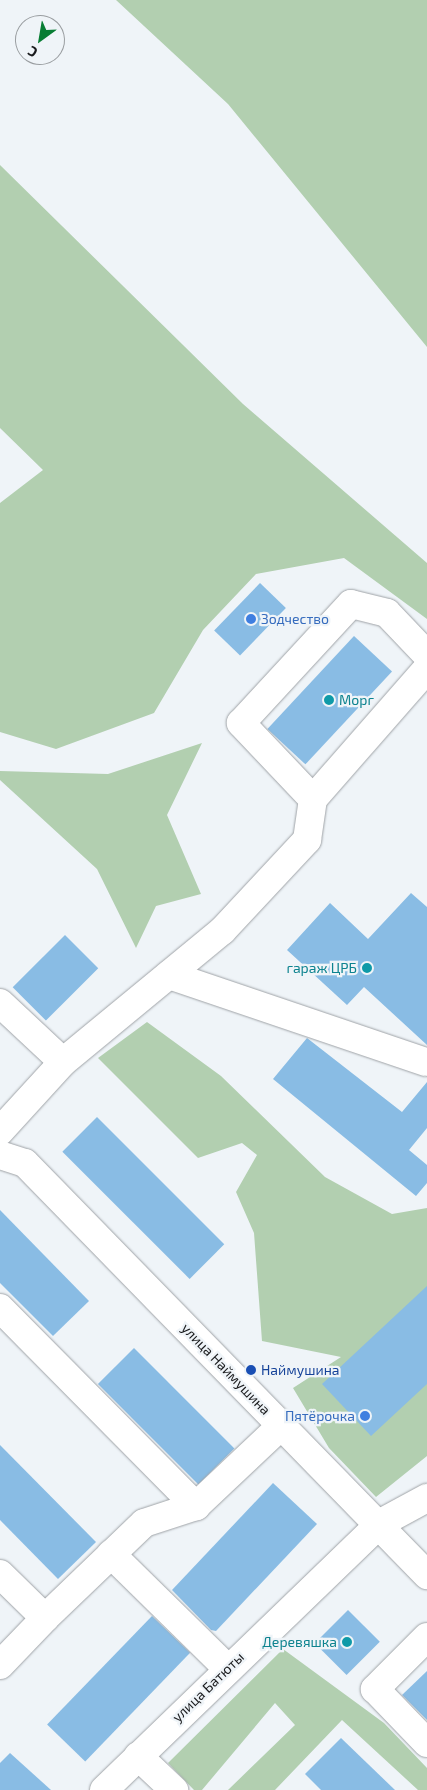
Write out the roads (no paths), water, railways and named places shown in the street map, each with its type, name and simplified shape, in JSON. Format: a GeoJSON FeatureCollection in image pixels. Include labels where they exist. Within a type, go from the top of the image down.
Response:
{"type":"FeatureCollection","features":[{"type":"Feature","properties":{"kind":"street"},"geometry":{"type":"LineString","coordinates":[[313,799],[241,723],[351,604],[387,613],[427,655]]}},
{"type":"Feature","properties":{"kind":"street"},"geometry":{"type":"LineString","coordinates":[[0,1131],[63,1062],[222,932],[307,840],[313,799],[427,670]]}},
{"type":"Feature","properties":{"kind":"street"},"geometry":{"type":"LineString","coordinates":[[168,975],[426,1062]]}},
{"type":"Feature","properties":{"kind":"street"},"geometry":{"type":"LineString","coordinates":[[0,1003],[63,1062]]}},
{"type":"Feature","properties":{"kind":"street","name":"улица Наймушина"},"geometry":{"type":"LineString","coordinates":[[12,1159],[281,1426],[427,1575]]}},
{"type":"Feature","properties":{"kind":"street"},"geometry":{"type":"LineString","coordinates":[[0,1308],[196,1506]]}},
{"type":"Feature","properties":{"kind":"street"},"geometry":{"type":"LineString","coordinates":[[0,1665],[45,1618],[144,1523],[196,1506],[281,1426]]}},
{"type":"Feature","properties":{"kind":"street","name":"улица Батюты"},"geometry":{"type":"LineString","coordinates":[[104,1790],[378,1524],[427,1498]]}},
{"type":"Feature","properties":{"kind":"street"},"geometry":{"type":"LineString","coordinates":[[111,1554],[228,1669]]}},
{"type":"Feature","properties":{"kind":"street"},"geometry":{"type":"LineString","coordinates":[[0,1574],[45,1618]]}},
{"type":"Feature","properties":{"kind":"street"},"geometry":{"type":"LineString","coordinates":[[427,1637],[375,1689],[427,1743]]}},
{"type":"Feature","properties":{"kind":"street"},"geometry":{"type":"LineString","coordinates":[[138,1756],[174,1790]]}},
{"type":"Feature","properties":{"kind":"place","name":"Зодчество"},"geometry":{"type":"Point","coordinates":[251,619]}},
{"type":"Feature","properties":{"kind":"place","name":"Морг"},"geometry":{"type":"Point","coordinates":[329,700]}},
{"type":"Feature","properties":{"kind":"place","name":"гараж ЦРБ"},"geometry":{"type":"Point","coordinates":[367,968]}},
{"type":"Feature","properties":{"kind":"place","name":"Наймушина"},"geometry":{"type":"Point","coordinates":[251,1370]}},
{"type":"Feature","properties":{"kind":"place","name":"Пятёрочка"},"geometry":{"type":"Point","coordinates":[365,1416]}},
{"type":"Feature","properties":{"kind":"place","name":"Деревяшка"},"geometry":{"type":"Point","coordinates":[347,1642]}}]}
